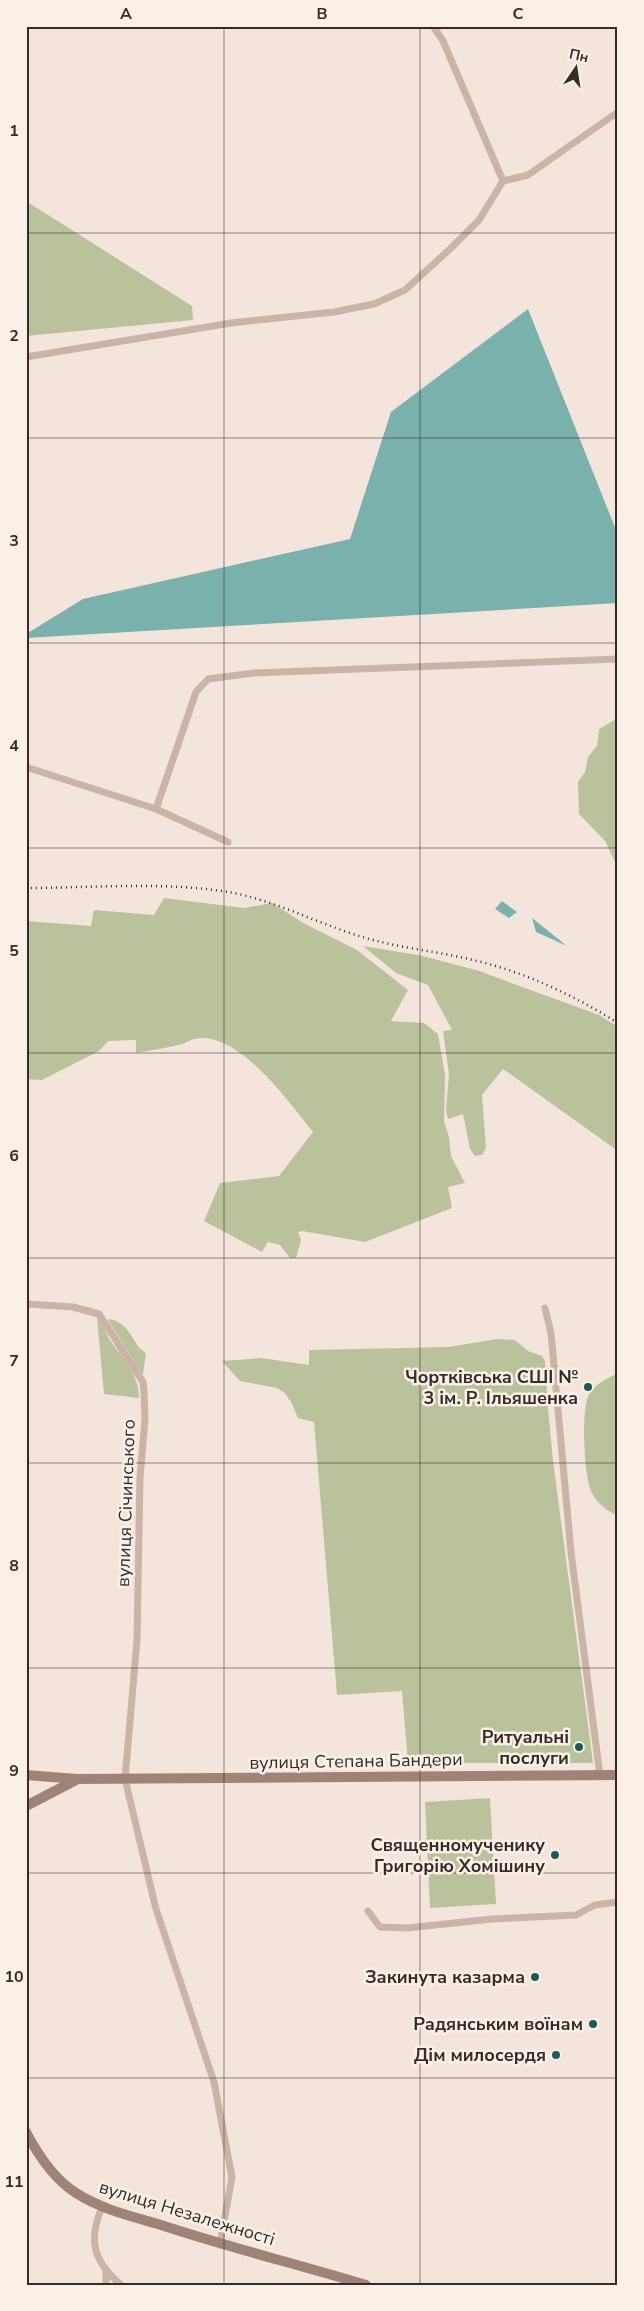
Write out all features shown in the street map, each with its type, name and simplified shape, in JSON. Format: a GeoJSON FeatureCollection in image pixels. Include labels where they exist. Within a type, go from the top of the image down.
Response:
{"type":"FeatureCollection","features":[{"type":"Feature","properties":{"kind":"street"},"geometry":{"type":"LineString","coordinates":[[433,26],[444,41],[503,181]]}},
{"type":"Feature","properties":{"kind":"street"},"geometry":{"type":"LineString","coordinates":[[26,357],[231,323],[334,312],[374,304],[405,290],[450,249],[479,220],[503,181],[528,175],[618,112]]}},
{"type":"Feature","properties":{"kind":"street"},"geometry":{"type":"LineString","coordinates":[[156,809],[196,692],[208,680],[263,673],[618,659]]}},
{"type":"Feature","properties":{"kind":"street"},"geometry":{"type":"LineString","coordinates":[[26,767],[156,809],[228,842]]}},
{"type":"Feature","properties":{"kind":"street","name":"вулиця Січинського"},"geometry":{"type":"LineString","coordinates":[[26,1304],[74,1307],[99,1314],[143,1382],[145,1419],[140,1478],[137,1640],[124,1779]]}},
{"type":"Feature","properties":{"kind":"street"},"geometry":{"type":"LineString","coordinates":[[545,1308],[551,1333],[570,1552],[600,1776]]}},
{"type":"Feature","properties":{"kind":"street","name":"вулиця Степана Бандери"},"geometry":{"type":"LineString","coordinates":[[26,1775],[77,1779],[124,1779],[618,1775]]}},
{"type":"Feature","properties":{"kind":"street"},"geometry":{"type":"LineString","coordinates":[[26,1806],[77,1779]]}},
{"type":"Feature","properties":{"kind":"street"},"geometry":{"type":"LineString","coordinates":[[124,1779],[156,1909],[214,2082],[232,2177],[220,2244]]}},
{"type":"Feature","properties":{"kind":"street"},"geometry":{"type":"LineString","coordinates":[[368,1911],[380,1926],[407,1928],[492,1919],[576,1915],[595,1905],[618,1902]]}},
{"type":"Feature","properties":{"kind":"street","name":"вулиця Незалежності"},"geometry":{"type":"LineString","coordinates":[[26,2132],[36,2150],[58,2178],[75,2192],[102,2207],[220,2244],[292,2262],[366,2285]]}},
{"type":"Feature","properties":{"kind":"street"},"geometry":{"type":"LineString","coordinates":[[102,2207],[94,2230],[94,2245],[106,2270],[121,2285]]}},
{"type":"Feature","properties":{"kind":"street"},"geometry":{"type":"LineString","coordinates":[[106,2270],[106,2285]]}},
{"type":"Feature","properties":{"kind":"green space"},"geometry":{"type":"Polygon","coordinates":[[[26,201],[192,306],[193,320],[26,336],[26,201]]]}},
{"type":"Feature","properties":{"kind":"green space"},"geometry":{"type":"Polygon","coordinates":[[[618,718],[618,868],[605,841],[579,814],[578,782],[585,772],[588,757],[597,746],[599,729],[618,718]]]}},
{"type":"Feature","properties":{"kind":"green space"},"geometry":{"type":"Polygon","coordinates":[[[164,898],[244,908],[272,903],[305,924],[357,950],[408,990],[391,1021],[424,1023],[438,1034],[445,1075],[444,1121],[449,1137],[451,1156],[465,1183],[448,1187],[452,1208],[365,1242],[302,1231],[298,1232],[301,1240],[296,1258],[290,1258],[280,1245],[268,1242],[262,1252],[204,1221],[220,1183],[279,1176],[313,1132],[263,1073],[232,1047],[216,1040],[198,1038],[182,1044],[136,1053],[136,1040],[108,1041],[99,1051],[42,1080],[26,1079],[26,921],[91,926],[94,910],[154,915],[164,898]]]}},
{"type":"Feature","properties":{"kind":"green space"},"geometry":{"type":"Polygon","coordinates":[[[363,946],[423,956],[479,971],[599,1015],[618,1027],[618,1151],[503,1069],[482,1095],[486,1148],[482,1155],[475,1156],[470,1149],[463,1114],[448,1119],[446,1111],[449,1074],[443,1031],[452,1030],[428,985],[396,973],[363,946]]]}},
{"type":"Feature","properties":{"kind":"green space"},"geometry":{"type":"Polygon","coordinates":[[[97,1318],[100,1319],[110,1340],[133,1374],[139,1398],[104,1394],[97,1318]]]}},
{"type":"Feature","properties":{"kind":"green space"},"geometry":{"type":"Polygon","coordinates":[[[110,1319],[124,1326],[146,1354],[143,1374],[108,1320],[110,1319]]]}},
{"type":"Feature","properties":{"kind":"green space"},"geometry":{"type":"Polygon","coordinates":[[[497,1339],[515,1340],[528,1351],[542,1356],[545,1361],[553,1461],[593,1763],[408,1763],[402,1691],[337,1695],[314,1422],[298,1418],[285,1393],[277,1388],[240,1381],[222,1361],[261,1358],[309,1365],[309,1350],[448,1347],[497,1339]]]}},
{"type":"Feature","properties":{"kind":"green space"},"geometry":{"type":"Polygon","coordinates":[[[618,1373],[618,1516],[603,1507],[592,1493],[585,1460],[584,1430],[588,1397],[601,1382],[618,1373]]]}},
{"type":"Feature","properties":{"kind":"green space"},"geometry":{"type":"Polygon","coordinates":[[[490,1798],[496,1904],[430,1908],[425,1802],[490,1798]]]}},
{"type":"Feature","properties":{"kind":"water"},"geometry":{"type":"Polygon","coordinates":[[[528,309],[618,535],[618,603],[26,638],[26,634],[83,599],[350,539],[391,412],[528,309]]]}},
{"type":"Feature","properties":{"kind":"water"},"geometry":{"type":"Polygon","coordinates":[[[502,901],[517,912],[509,918],[495,909],[502,901]]]}},
{"type":"Feature","properties":{"kind":"water"},"geometry":{"type":"Polygon","coordinates":[[[532,918],[567,946],[536,932],[532,918]]]}},
{"type":"Feature","properties":{"kind":"railway"},"geometry":{"type":"LineString","coordinates":[[26,888],[184,887],[209,889],[252,897],[359,936],[389,944],[461,957],[511,971],[566,994],[618,1023]]}},
{"type":"Feature","properties":{"kind":"place","name":"Чортківська СШІ № 3 ім. Р. Ільяшенка"},"geometry":{"type":"Point","coordinates":[588,1387]}},
{"type":"Feature","properties":{"kind":"place","name":"Ритуальні послуги"},"geometry":{"type":"Point","coordinates":[579,1747]}},
{"type":"Feature","properties":{"kind":"place","name":"Священномученику Григорію Хомішину"},"geometry":{"type":"Point","coordinates":[555,1855]}},
{"type":"Feature","properties":{"kind":"place","name":"Закинута казарма"},"geometry":{"type":"Point","coordinates":[535,1977]}},
{"type":"Feature","properties":{"kind":"place","name":"Радянським воїнам"},"geometry":{"type":"Point","coordinates":[593,2024]}},
{"type":"Feature","properties":{"kind":"place","name":"Дім милосердя"},"geometry":{"type":"Point","coordinates":[556,2055]}}]}
